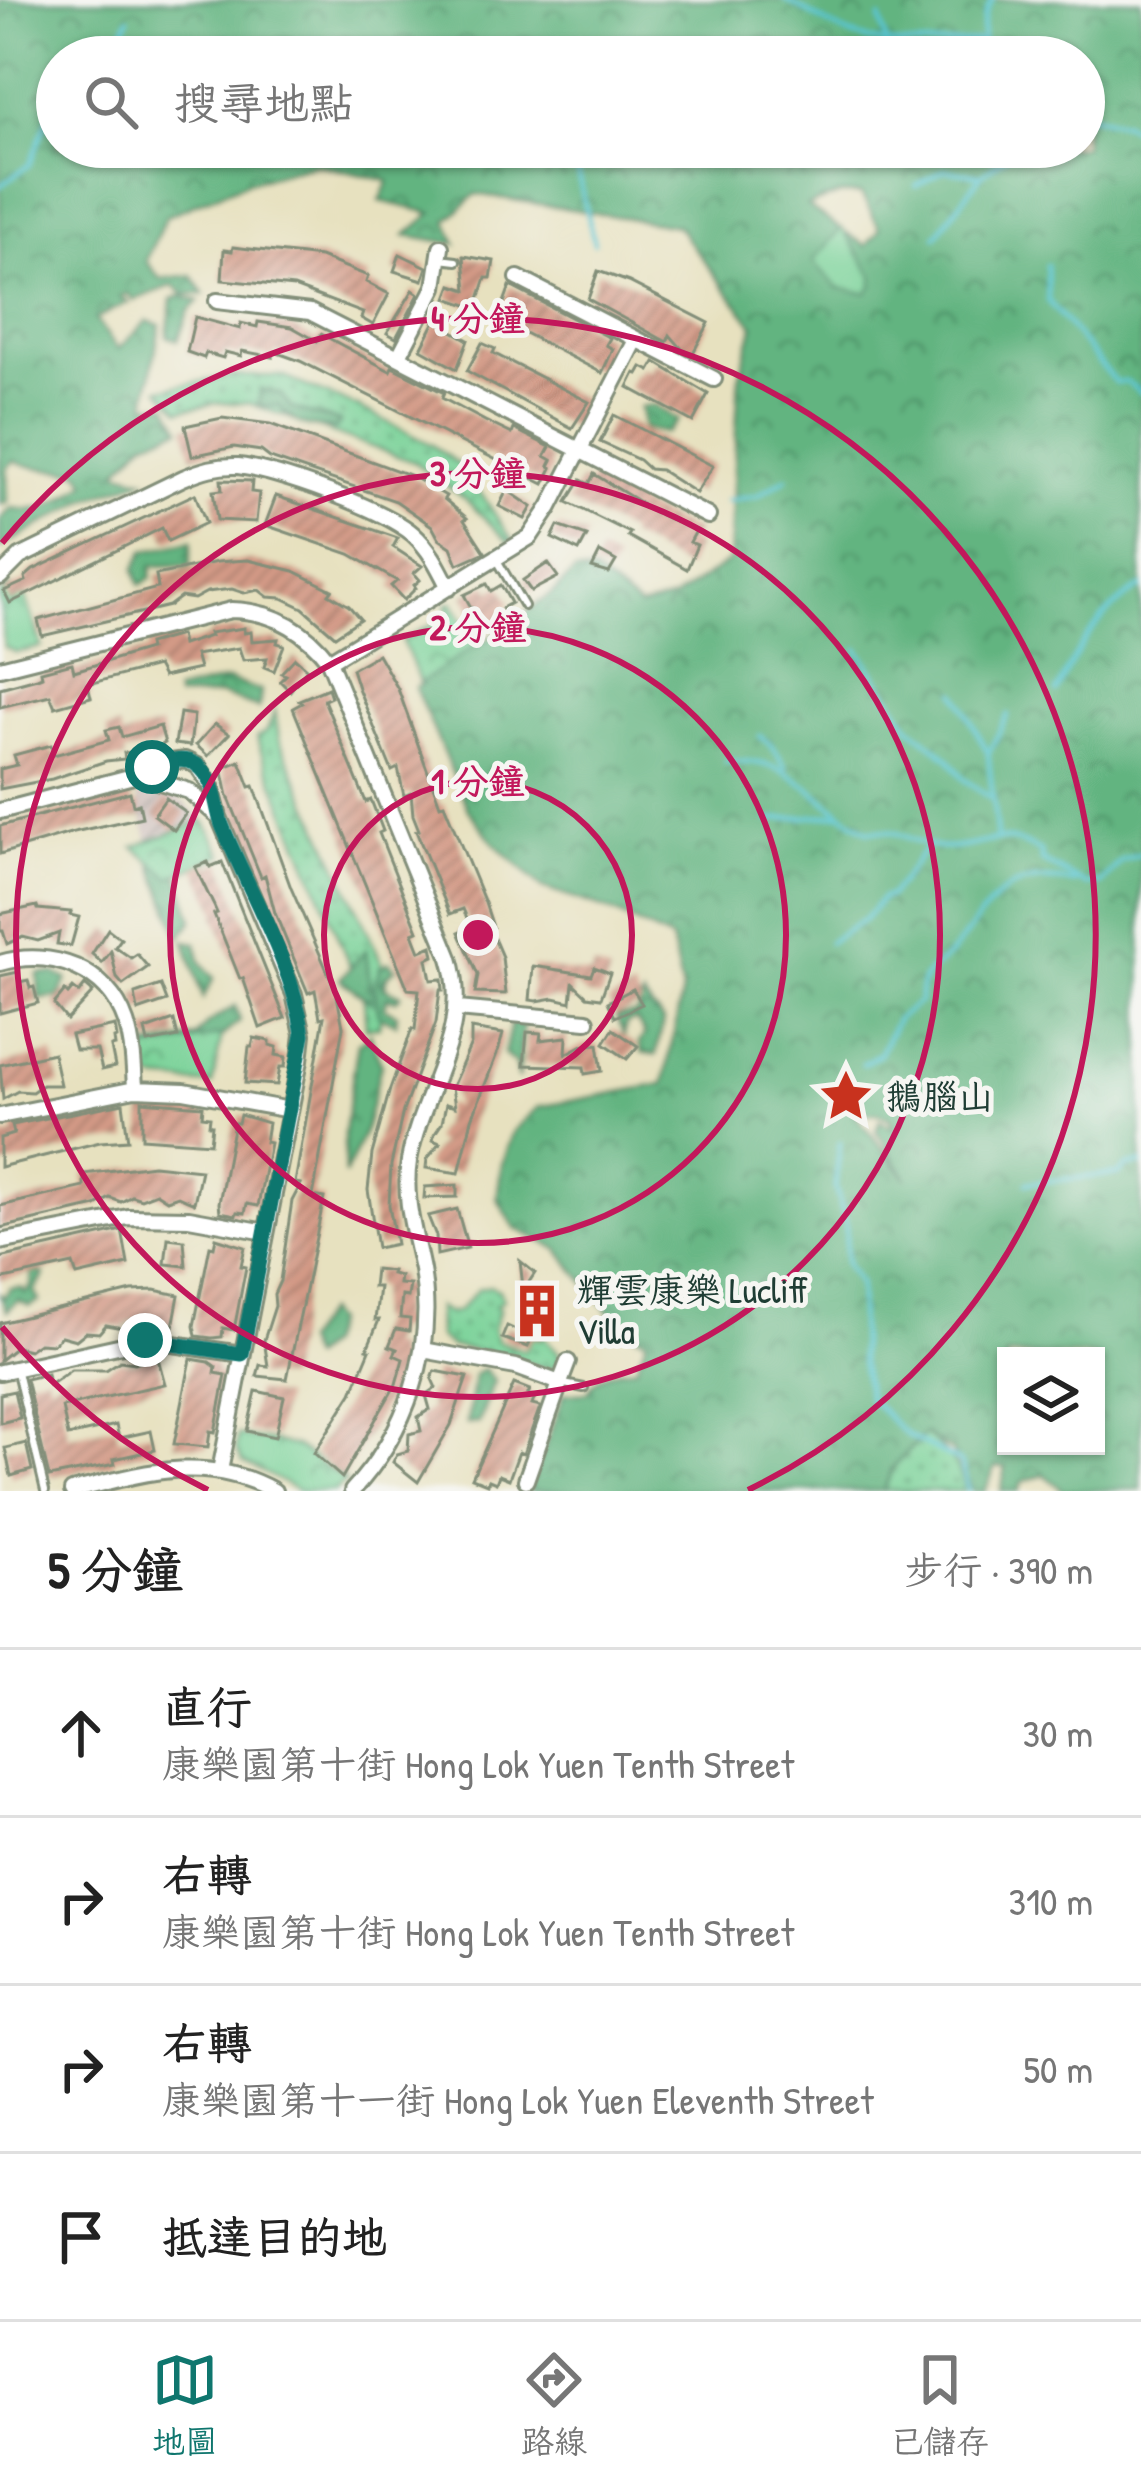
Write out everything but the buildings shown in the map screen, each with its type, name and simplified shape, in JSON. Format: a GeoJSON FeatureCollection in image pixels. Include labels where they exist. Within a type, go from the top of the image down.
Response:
{"type":"FeatureCollection","features":[{"type":"Feature","properties":{"kind":"street"},"geometry":{"type":"LineString","coordinates":[[399,356],[431,297],[441,253]]}},
{"type":"Feature","properties":{"kind":"street"},"geometry":{"type":"LineString","coordinates":[[523,281],[710,378]]}},
{"type":"Feature","properties":{"kind":"street"},"geometry":{"type":"LineString","coordinates":[[217,301],[310,312],[708,516]]}},
{"type":"Feature","properties":{"kind":"street"},"geometry":{"type":"LineString","coordinates":[[328,661],[523,544],[540,524],[636,340]]}},
{"type":"Feature","properties":{"kind":"street"},"geometry":{"type":"LineString","coordinates":[[0,578],[20,557],[183,478],[236,466],[392,520],[426,547],[449,588]]}},
{"type":"Feature","properties":{"kind":"street"},"geometry":{"type":"LineString","coordinates":[[0,667],[231,610],[254,611],[284,621],[328,661],[450,958],[458,1010],[408,1167],[407,1202],[424,1290],[423,1350],[414,1385],[394,1429],[352,1491]]}},
{"type":"Feature","properties":{"kind":"street"},"geometry":{"type":"LineString","coordinates":[[0,811],[137,775],[165,763],[191,762],[208,778],[219,817],[300,1015],[302,1047],[220,1471]]}},
{"type":"Feature","properties":{"kind":"street"},"geometry":{"type":"LineString","coordinates":[[137,775],[189,791],[219,817]]}},
{"type":"Feature","properties":{"kind":"street"},"geometry":{"type":"LineString","coordinates":[[0,963],[52,958],[100,982],[124,1017],[135,1089]]}},
{"type":"Feature","properties":{"kind":"street"},"geometry":{"type":"LineString","coordinates":[[458,1010],[587,1021]]}},
{"type":"Feature","properties":{"kind":"street"},"geometry":{"type":"LineString","coordinates":[[0,1116],[135,1089],[184,1090],[290,1109]]}},
{"type":"Feature","properties":{"kind":"street"},"geometry":{"type":"LineString","coordinates":[[0,1242],[128,1217],[189,1218],[266,1232]]}},
{"type":"Feature","properties":{"kind":"street"},"geometry":{"type":"LineString","coordinates":[[0,1372],[145,1340],[242,1354]]}},
{"type":"Feature","properties":{"kind":"street"},"geometry":{"type":"LineString","coordinates":[[423,1350],[516,1367],[560,1383]]}},
{"type":"Feature","properties":{"kind":"street"},"geometry":{"type":"LineString","coordinates":[[526,1480],[568,1362]]}},
{"type":"Feature","properties":{"kind":"street"},"geometry":{"type":"LineString","coordinates":[[73,1491],[178,1467],[220,1471],[274,1491]]}},
{"type":"Feature","properties":{"kind":"lane"},"geometry":{"type":"LineString","coordinates":[[441,253],[458,261]]}},
{"type":"Feature","properties":{"kind":"lane"},"geometry":{"type":"LineString","coordinates":[[523,281],[536,268]]}},
{"type":"Feature","properties":{"kind":"lane"},"geometry":{"type":"LineString","coordinates":[[710,378],[714,360]]}},
{"type":"Feature","properties":{"kind":"lane"},"geometry":{"type":"LineString","coordinates":[[497,560],[524,605]]}},
{"type":"Feature","properties":{"kind":"lane"},"geometry":{"type":"LineString","coordinates":[[16,1368],[45,1491]]}},
{"type":"Feature","properties":{"kind":"lane"},"geometry":{"type":"LineString","coordinates":[[560,1383],[584,1388]]}},
{"type":"Feature","properties":{"kind":"shaded area"},"geometry":{"type":"Polygon","coordinates":[[[135,791],[175,794],[204,820],[149,843],[135,791]]]}},
{"type":"Feature","properties":{"kind":"green space"},"geometry":{"type":"Polygon","coordinates":[[[0,0],[1141,0],[1141,1489],[1063,1491],[1044,1474],[1022,1482],[1019,1491],[1001,1491],[1006,1467],[996,1466],[985,1491],[973,1491],[952,1451],[925,1434],[892,1468],[884,1491],[529,1491],[564,1394],[588,1392],[602,1377],[636,1367],[647,1339],[623,1329],[558,1249],[515,1228],[497,1198],[502,1163],[513,1131],[538,1107],[664,1084],[682,991],[671,940],[605,909],[542,888],[493,842],[469,811],[415,688],[422,684],[405,642],[456,612],[477,646],[552,594],[575,572],[594,573],[640,608],[673,599],[729,561],[739,377],[754,325],[677,226],[476,194],[447,221],[457,244],[406,235],[432,213],[380,201],[389,181],[333,168],[1105,168],[1105,36],[36,36],[36,168],[301,168],[247,182],[166,216],[146,261],[160,279],[192,275],[204,294],[184,294],[174,285],[134,300],[127,293],[120,297],[129,302],[95,319],[118,349],[147,321],[160,325],[146,404],[167,404],[181,428],[145,441],[117,471],[145,479],[90,498],[0,548],[0,520],[11,508],[44,508],[87,483],[80,472],[14,461],[7,468],[8,502],[0,505],[0,0]],[[840,194],[807,206],[866,246],[880,229],[861,194],[840,194]],[[854,1113],[907,1179],[876,1130],[880,1120],[893,1128],[890,1119],[878,1113],[854,1113]]]}},
{"type":"Feature","properties":{"kind":"green space"},"geometry":{"type":"Polygon","coordinates":[[[842,228],[873,276],[867,293],[838,288],[813,261],[842,228]]]}},
{"type":"Feature","properties":{"kind":"green space"},"geometry":{"type":"Polygon","coordinates":[[[172,299],[199,301],[189,311],[178,340],[167,336],[172,299]]]}},
{"type":"Feature","properties":{"kind":"green space"},"geometry":{"type":"Polygon","coordinates":[[[231,376],[282,376],[432,445],[470,473],[513,541],[414,462],[248,403],[180,410],[160,389],[231,376]]]}},
{"type":"Feature","properties":{"kind":"green space"},"geometry":{"type":"Polygon","coordinates":[[[260,389],[281,394],[291,408],[340,422],[336,429],[297,422],[279,406],[259,406],[260,389]]]}},
{"type":"Feature","properties":{"kind":"green space"},"geometry":{"type":"Polygon","coordinates":[[[654,405],[678,420],[666,433],[643,428],[640,407],[654,405]]]}},
{"type":"Feature","properties":{"kind":"green space"},"geometry":{"type":"Polygon","coordinates":[[[192,541],[190,565],[152,566],[151,578],[140,585],[135,569],[144,551],[192,541]]]}},
{"type":"Feature","properties":{"kind":"green space"},"geometry":{"type":"Polygon","coordinates":[[[7,582],[25,595],[42,647],[16,653],[4,647],[0,598],[7,582]]]}},
{"type":"Feature","properties":{"kind":"green space"},"geometry":{"type":"Polygon","coordinates":[[[452,602],[477,644],[420,683],[402,641],[450,614],[446,605],[452,602]]]}},
{"type":"Feature","properties":{"kind":"green space"},"geometry":{"type":"Polygon","coordinates":[[[228,680],[261,691],[259,708],[220,695],[177,698],[175,692],[228,680]]]}},
{"type":"Feature","properties":{"kind":"green space"},"geometry":{"type":"Polygon","coordinates":[[[275,711],[279,739],[387,973],[379,1027],[366,1028],[364,1000],[260,749],[257,737],[267,731],[275,711]]]}},
{"type":"Feature","properties":{"kind":"green space"},"geometry":{"type":"Polygon","coordinates":[[[204,820],[224,855],[170,877],[134,847],[204,820]]]}},
{"type":"Feature","properties":{"kind":"green space"},"geometry":{"type":"Polygon","coordinates":[[[166,863],[180,878],[193,920],[180,937],[153,866],[166,863]]]}},
{"type":"Feature","properties":{"kind":"green space"},"geometry":{"type":"Polygon","coordinates":[[[185,941],[197,943],[200,961],[214,978],[203,998],[185,941]]]}},
{"type":"Feature","properties":{"kind":"green space"},"geometry":{"type":"Polygon","coordinates":[[[366,950],[372,1003],[340,979],[366,950]]]}},
{"type":"Feature","properties":{"kind":"green space"},"geometry":{"type":"Polygon","coordinates":[[[389,962],[395,969],[382,980],[386,988],[401,995],[396,1000],[387,997],[385,1008],[397,1014],[396,1023],[379,1016],[374,986],[380,967],[389,962]]]}},
{"type":"Feature","properties":{"kind":"green space"},"geometry":{"type":"Polygon","coordinates":[[[54,973],[67,979],[59,997],[39,999],[38,974],[54,973]]]}},
{"type":"Feature","properties":{"kind":"green space"},"geometry":{"type":"Polygon","coordinates":[[[643,997],[663,1021],[656,1055],[642,1052],[639,1043],[645,1034],[636,1020],[626,1023],[624,1035],[616,1017],[636,1014],[643,997]]]}},
{"type":"Feature","properties":{"kind":"green space"},"geometry":{"type":"Polygon","coordinates":[[[235,1006],[240,1021],[173,1077],[148,1079],[141,1063],[144,1048],[196,1037],[235,1006]]]}},
{"type":"Feature","properties":{"kind":"green space"},"geometry":{"type":"Polygon","coordinates":[[[511,1023],[523,1025],[518,1079],[515,1064],[504,1054],[511,1023]]]}},
{"type":"Feature","properties":{"kind":"green space"},"geometry":{"type":"Polygon","coordinates":[[[370,1034],[381,1064],[366,1127],[345,1175],[344,1132],[358,1043],[370,1034]]]}},
{"type":"Feature","properties":{"kind":"green space"},"geometry":{"type":"Polygon","coordinates":[[[222,1035],[212,1085],[153,1080],[143,1071],[141,1051],[222,1035]]]}},
{"type":"Feature","properties":{"kind":"green space"},"geometry":{"type":"Polygon","coordinates":[[[32,1270],[45,1275],[34,1292],[39,1301],[30,1306],[18,1300],[7,1311],[0,1294],[4,1297],[10,1288],[22,1288],[25,1293],[31,1287],[32,1270]]]}},
{"type":"Feature","properties":{"kind":"green space"},"geometry":{"type":"Polygon","coordinates":[[[478,1289],[499,1290],[503,1300],[495,1306],[500,1309],[493,1329],[497,1341],[525,1351],[532,1336],[540,1339],[542,1335],[560,1354],[556,1366],[548,1369],[450,1346],[438,1337],[437,1307],[446,1313],[457,1312],[478,1289]]]}},
{"type":"Feature","properties":{"kind":"green space"},"geometry":{"type":"Polygon","coordinates":[[[325,1312],[333,1322],[326,1345],[310,1358],[303,1342],[325,1312]]]}},
{"type":"Feature","properties":{"kind":"green space"},"geometry":{"type":"Polygon","coordinates":[[[484,1369],[494,1381],[479,1423],[467,1424],[474,1375],[484,1369]]]}},
{"type":"Feature","properties":{"kind":"green space"},"geometry":{"type":"Polygon","coordinates":[[[925,1434],[956,1467],[964,1491],[884,1491],[892,1468],[925,1434]]]}},
{"type":"Feature","properties":{"kind":"green space"},"geometry":{"type":"Polygon","coordinates":[[[238,1435],[295,1446],[346,1481],[334,1491],[299,1491],[243,1462],[236,1449],[238,1435]]]}},
{"type":"Feature","properties":{"kind":"waterway"},"geometry":{"type":"LineString","coordinates":[[785,0],[854,36]]}},
{"type":"Feature","properties":{"kind":"waterway"},"geometry":{"type":"LineString","coordinates":[[983,36],[993,0]]}},
{"type":"Feature","properties":{"kind":"waterway"},"geometry":{"type":"LineString","coordinates":[[121,36],[129,18]]}},
{"type":"Feature","properties":{"kind":"waterway"},"geometry":{"type":"LineString","coordinates":[[880,18],[885,36]]}},
{"type":"Feature","properties":{"kind":"waterway"},"geometry":{"type":"LineString","coordinates":[[1105,119],[1141,134]]}},
{"type":"Feature","properties":{"kind":"waterway"},"geometry":{"type":"LineString","coordinates":[[0,186],[30,164],[36,149]]}},
{"type":"Feature","properties":{"kind":"waterway"},"geometry":{"type":"LineString","coordinates":[[576,168],[594,243]]}},
{"type":"Feature","properties":{"kind":"waterway"},"geometry":{"type":"LineString","coordinates":[[936,236],[990,168]]}},
{"type":"Feature","properties":{"kind":"waterway"},"geometry":{"type":"LineString","coordinates":[[916,186],[944,170],[981,175]]}},
{"type":"Feature","properties":{"kind":"waterway"},"geometry":{"type":"LineString","coordinates":[[1047,265],[1048,301],[1116,383],[1126,381],[1141,393]]}},
{"type":"Feature","properties":{"kind":"waterway"},"geometry":{"type":"LineString","coordinates":[[726,501],[757,496],[787,478]]}},
{"type":"Feature","properties":{"kind":"waterway"},"geometry":{"type":"LineString","coordinates":[[1056,692],[1091,632],[1141,587]]}},
{"type":"Feature","properties":{"kind":"waterway"},"geometry":{"type":"LineString","coordinates":[[858,649],[909,726],[948,758],[965,780],[991,798]]}},
{"type":"Feature","properties":{"kind":"waterway"},"geometry":{"type":"LineString","coordinates":[[956,692],[988,753],[997,837]]}},
{"type":"Feature","properties":{"kind":"waterway"},"geometry":{"type":"LineString","coordinates":[[989,752],[1008,715]]}},
{"type":"Feature","properties":{"kind":"waterway"},"geometry":{"type":"LineString","coordinates":[[760,736],[786,768]]}},
{"type":"Feature","properties":{"kind":"waterway"},"geometry":{"type":"LineString","coordinates":[[726,762],[750,762],[788,774],[869,831],[890,832],[942,848],[1012,840],[1041,852],[1042,861],[1087,885]]}},
{"type":"Feature","properties":{"kind":"waterway"},"geometry":{"type":"LineString","coordinates":[[770,820],[840,814]]}},
{"type":"Feature","properties":{"kind":"waterway"},"geometry":{"type":"LineString","coordinates":[[829,942],[890,896],[928,845]]}},
{"type":"Feature","properties":{"kind":"waterway"},"geometry":{"type":"LineString","coordinates":[[1086,885],[1101,884],[1121,861],[1141,854]]}},
{"type":"Feature","properties":{"kind":"waterway"},"geometry":{"type":"LineString","coordinates":[[863,1064],[880,1053],[897,1019],[920,1001],[926,975],[1002,894],[1031,881],[1075,883]]}},
{"type":"Feature","properties":{"kind":"waterway"},"geometry":{"type":"LineString","coordinates":[[840,1143],[835,1187],[846,1223],[846,1264],[859,1285],[860,1357],[869,1400],[906,1434],[959,1462],[968,1491]]}},
{"type":"Feature","properties":{"kind":"waterway"},"geometry":{"type":"LineString","coordinates":[[1027,1183],[1119,1174],[1127,1166],[1141,1164]]}},
{"type":"Feature","properties":{"kind":"place","name":"鵝腦山"},"geometry":{"type":"Point","coordinates":[846,1096]}},
{"type":"Feature","properties":{"kind":"place","name":"輝雲康樂 Lucliff Villa"},"geometry":{"type":"Point","coordinates":[537,1311]}},
{"type":"Feature","properties":{"kind":"route"},"geometry":{"type":"LineString","coordinates":[[145,1340],[242,1354],[303,1034],[294,994],[219,817],[208,778],[185,760],[152,767]]}}]}
